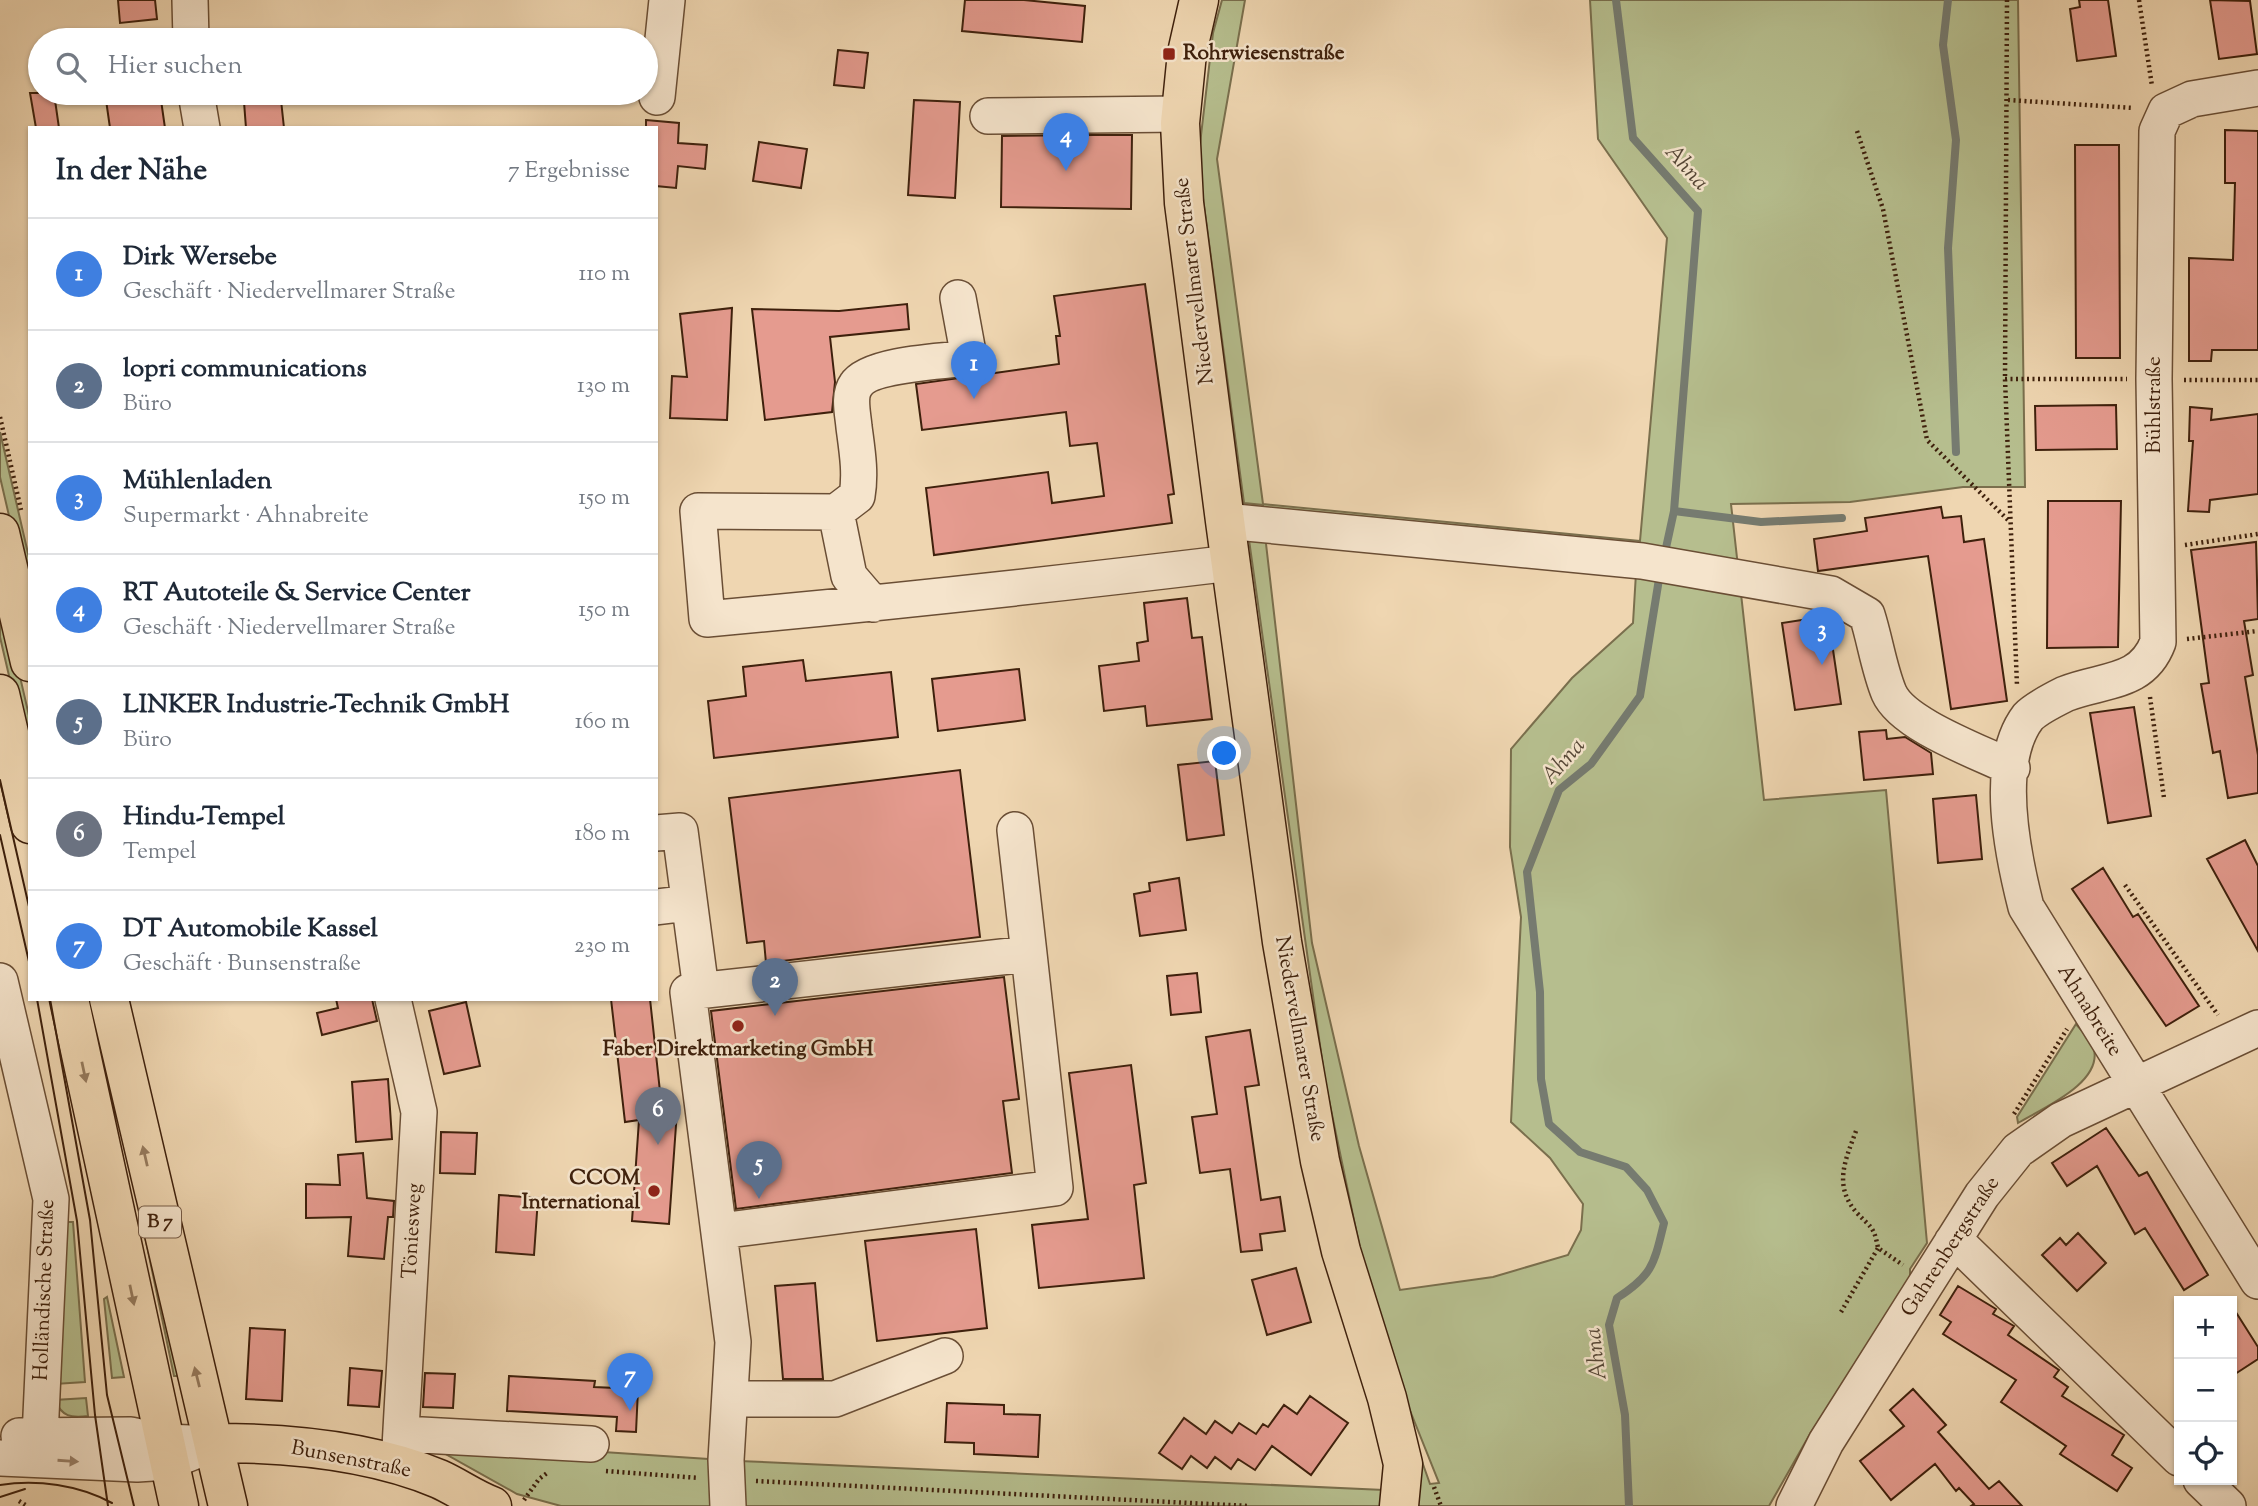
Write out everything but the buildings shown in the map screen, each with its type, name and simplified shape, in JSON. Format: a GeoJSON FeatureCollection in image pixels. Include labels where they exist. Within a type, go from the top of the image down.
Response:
{"type":"FeatureCollection","features":[{"type":"Feature","properties":{"kind":"main road","name":"Niedervellmarer Straße"},"geometry":{"type":"LineString","coordinates":[[1199,0],[1187,53],[1181,114],[1184,202],[1225,521],[1282,942],[1315,1134],[1341,1251],[1387,1398],[1403,1464],[1399,1506]]}},
{"type":"Feature","properties":{"kind":"main road"},"geometry":{"type":"LineString","coordinates":[[12,527],[28,647]]}},
{"type":"Feature","properties":{"kind":"main road"},"geometry":{"type":"LineString","coordinates":[[0,694],[28,815]]}},
{"type":"Feature","properties":{"kind":"main road","name":"B 7"},"geometry":{"type":"LineString","coordinates":[[69,1001],[179,1506]]}},
{"type":"Feature","properties":{"kind":"main road","name":"B 7"},"geometry":{"type":"LineString","coordinates":[[109,1001],[228,1506]]}},
{"type":"Feature","properties":{"kind":"main road","name":"Bunsenstraße"},"geometry":{"type":"LineString","coordinates":[[215,1443],[401,1450],[440,1479],[494,1503]]}},
{"type":"Feature","properties":{"kind":"street"},"geometry":{"type":"LineString","coordinates":[[190,0],[191,28]]}},
{"type":"Feature","properties":{"kind":"street"},"geometry":{"type":"LineString","coordinates":[[658,87],[667,0]]}},
{"type":"Feature","properties":{"kind":"street"},"geometry":{"type":"LineString","coordinates":[[2166,111],[2192,99],[2258,88]]}},
{"type":"Feature","properties":{"kind":"street"},"geometry":{"type":"LineString","coordinates":[[198,105],[202,126]]}},
{"type":"Feature","properties":{"kind":"street","name":"Bühlstraße"},"geometry":{"type":"LineString","coordinates":[[2150,656],[2157,550],[2155,154],[2157,131],[2166,111]]}},
{"type":"Feature","properties":{"kind":"street"},"geometry":{"type":"LineString","coordinates":[[988,116],[1181,114]]}},
{"type":"Feature","properties":{"kind":"street"},"geometry":{"type":"LineString","coordinates":[[958,298],[969,358],[894,368],[863,376],[855,386],[851,401],[860,478],[857,496],[836,512],[698,511],[707,619],[873,604],[1231,563]]}},
{"type":"Feature","properties":{"kind":"street"},"geometry":{"type":"LineString","coordinates":[[836,512],[849,576],[873,604]]}},
{"type":"Feature","properties":{"kind":"street"},"geometry":{"type":"LineString","coordinates":[[1225,521],[1642,561],[1831,594],[1867,615],[1889,693],[1899,708],[1925,725],[2012,768]]}},
{"type":"Feature","properties":{"kind":"street"},"geometry":{"type":"LineString","coordinates":[[2029,716],[2064,695],[2150,656]]}},
{"type":"Feature","properties":{"kind":"street","name":"Ahnabreite"},"geometry":{"type":"LineString","coordinates":[[2029,716],[2015,744],[2009,790],[2012,850],[2026,907],[2258,1281]]}},
{"type":"Feature","properties":{"kind":"street"},"geometry":{"type":"LineString","coordinates":[[720,1231],[1055,1188],[1016,830]]}},
{"type":"Feature","properties":{"kind":"street"},"geometry":{"type":"LineString","coordinates":[[658,833],[680,831],[673,905],[701,990]]}},
{"type":"Feature","properties":{"kind":"street"},"geometry":{"type":"LineString","coordinates":[[727,1493],[733,1342],[688,992],[1029,954]]}},
{"type":"Feature","properties":{"kind":"street","name":"Holländische Straße"},"geometry":{"type":"LineString","coordinates":[[0,981],[51,1199],[40,1437]]}},
{"type":"Feature","properties":{"kind":"street","name":"Töniesweg"},"geometry":{"type":"LineString","coordinates":[[393,1001],[419,1112],[401,1450]]}},
{"type":"Feature","properties":{"kind":"street","name":"Gahrenbergstraße"},"geometry":{"type":"LineString","coordinates":[[1794,1506],[1826,1442],[1982,1195],[2018,1150],[2061,1120],[2246,1034]]}},
{"type":"Feature","properties":{"kind":"street"},"geometry":{"type":"LineString","coordinates":[[1952,1242],[1965,1250],[2174,1453]]}},
{"type":"Feature","properties":{"kind":"street"},"geometry":{"type":"LineString","coordinates":[[730,1399],[835,1399],[945,1356]]}},
{"type":"Feature","properties":{"kind":"street"},"geometry":{"type":"LineString","coordinates":[[0,1436],[131,1435],[166,1452]]}},
{"type":"Feature","properties":{"kind":"street"},"geometry":{"type":"LineString","coordinates":[[0,1458],[123,1465],[166,1452],[215,1443]]}},
{"type":"Feature","properties":{"kind":"street","name":"Bunsenstraße"},"geometry":{"type":"LineString","coordinates":[[401,1450],[594,1457]]}},
{"type":"Feature","properties":{"kind":"street"},"geometry":{"type":"LineString","coordinates":[[2206,1485],[2228,1506]]}},
{"type":"Feature","properties":{"kind":"path"},"geometry":{"type":"LineString","coordinates":[[2007,0],[2005,379],[2008,520],[2017,691],[2029,716]]}},
{"type":"Feature","properties":{"kind":"path"},"geometry":{"type":"LineString","coordinates":[[2139,0],[2152,92],[2166,111]]}},
{"type":"Feature","properties":{"kind":"path"},"geometry":{"type":"LineString","coordinates":[[2008,100],[2166,111]]}},
{"type":"Feature","properties":{"kind":"path"},"geometry":{"type":"LineString","coordinates":[[1857,131],[1883,209],[1927,440],[2008,520]]}},
{"type":"Feature","properties":{"kind":"path"},"geometry":{"type":"LineString","coordinates":[[0,417],[12,527]]}},
{"type":"Feature","properties":{"kind":"path"},"geometry":{"type":"LineString","coordinates":[[2157,550],[2258,534]]}},
{"type":"Feature","properties":{"kind":"path"},"geometry":{"type":"LineString","coordinates":[[2164,798],[2149,687],[2150,656],[2258,631]]}},
{"type":"Feature","properties":{"kind":"path"},"geometry":{"type":"LineString","coordinates":[[2125,885],[2246,1034]]}},
{"type":"Feature","properties":{"kind":"path"},"geometry":{"type":"LineString","coordinates":[[1841,1312],[1878,1248],[1875,1228],[1848,1202],[1841,1186],[1842,1168],[1856,1131]]}},
{"type":"Feature","properties":{"kind":"path"},"geometry":{"type":"LineString","coordinates":[[1878,1248],[1909,1269]]}},
{"type":"Feature","properties":{"kind":"path"},"geometry":{"type":"LineString","coordinates":[[594,1457],[727,1493],[1249,1506]]}},
{"type":"Feature","properties":{"kind":"path"},"geometry":{"type":"LineString","coordinates":[[494,1503],[553,1470]]}},
{"type":"Feature","properties":{"kind":"path"},"geometry":{"type":"LineString","coordinates":[[19,1501],[27,1506]]}},
{"type":"Feature","properties":{"kind":"green space"},"geometry":{"type":"Polygon","coordinates":[[[1222,0],[1245,0],[1217,159],[1263,504],[1640,541],[1667,238],[1598,139],[1590,0],[2018,0],[2025,487],[1963,487],[1850,502],[1731,504],[1764,800],[1886,790],[1927,1243],[1910,1269],[1910,1283],[1810,1434],[1769,1506],[561,1506],[517,1494],[442,1452],[603,1452],[739,1461],[1384,1490],[1414,1439],[1430,1484],[1439,1483],[1401,1388],[1360,1249],[1325,1081],[1249,540],[1265,535],[1263,505],[1244,503],[1198,161],[1213,33],[1222,0]],[[1265,535],[1312,943],[1359,1146],[1400,1290],[1493,1277],[1568,1255],[1581,1230],[1583,1204],[1550,1158],[1511,1122],[1521,917],[1510,847],[1511,749],[1572,678],[1633,623],[1636,573],[1265,535]]]}},
{"type":"Feature","properties":{"kind":"green space"},"geometry":{"type":"Polygon","coordinates":[[[0,432],[28,553],[28,597],[0,477],[0,432]]]}},
{"type":"Feature","properties":{"kind":"green space"},"geometry":{"type":"Polygon","coordinates":[[[0,590],[28,711],[28,757],[0,637],[0,590]]]}},
{"type":"Feature","properties":{"kind":"green space"},"geometry":{"type":"Polygon","coordinates":[[[89,1001],[97,1001],[184,1376],[174,1376],[102,1030],[89,1001]]]}},
{"type":"Feature","properties":{"kind":"green space"},"geometry":{"type":"Polygon","coordinates":[[[2076,1024],[2093,1046],[2094,1059],[2090,1071],[2069,1093],[2018,1123],[2017,1117],[2076,1024]]]}},
{"type":"Feature","properties":{"kind":"green space"},"geometry":{"type":"Polygon","coordinates":[[[66,1222],[73,1222],[85,1382],[55,1384],[66,1222]]]}},
{"type":"Feature","properties":{"kind":"green space"},"geometry":{"type":"Polygon","coordinates":[[[107,1297],[124,1377],[112,1378],[104,1299],[107,1297]]]}},
{"type":"Feature","properties":{"kind":"green space"},"geometry":{"type":"Polygon","coordinates":[[[86,1398],[88,1416],[82,1417],[64,1413],[55,1400],[86,1398]]]}},
{"type":"Feature","properties":{"kind":"waterway","name":"Ahna"},"geometry":{"type":"LineString","coordinates":[[1616,0],[1633,138],[1698,211],[1674,511],[1664,557]]}},
{"type":"Feature","properties":{"kind":"waterway"},"geometry":{"type":"LineString","coordinates":[[1948,0],[1943,45],[1956,140],[1948,248],[1956,452]]}},
{"type":"Feature","properties":{"kind":"waterway"},"geometry":{"type":"LineString","coordinates":[[1674,511],[1761,522],[1842,518]]}},
{"type":"Feature","properties":{"kind":"waterway","name":"Ahna"},"geometry":{"type":"LineString","coordinates":[[1629,1506],[1625,1415],[1609,1325],[1617,1298],[1638,1282],[1650,1267],[1658,1249],[1664,1223],[1647,1190],[1626,1167],[1580,1152],[1549,1124],[1541,1079],[1540,992],[1527,872],[1559,790],[1591,764],[1640,696],[1660,573]]}},
{"type":"Feature","properties":{"kind":"tram line"},"geometry":{"type":"LineString","coordinates":[[0,780],[28,902]]}},
{"type":"Feature","properties":{"kind":"tram line"},"geometry":{"type":"LineString","coordinates":[[0,835],[28,957]]}},
{"type":"Feature","properties":{"kind":"tram line"},"geometry":{"type":"LineString","coordinates":[[37,1001],[77,1221],[95,1415],[108,1506]]}},
{"type":"Feature","properties":{"kind":"tram line"},"geometry":{"type":"LineString","coordinates":[[50,1001],[90,1220],[107,1395],[134,1506]]}},
{"type":"Feature","properties":{"kind":"tram line"},"geometry":{"type":"LineString","coordinates":[[0,1485],[58,1485],[86,1492],[112,1503]]}},
{"type":"Feature","properties":{"kind":"tram line"},"geometry":{"type":"LineString","coordinates":[[0,1497],[25,1489]]}},
{"type":"Feature","properties":{"kind":"place","name":"Rohrwiesenstraße"},"geometry":{"type":"Point","coordinates":[1169,54]}},
{"type":"Feature","properties":{"kind":"place","name":"RT Autoteile & Service Center"},"geometry":{"type":"Point","coordinates":[1066,171]}},
{"type":"Feature","properties":{"kind":"place","name":"Dirk Wersebe"},"geometry":{"type":"Point","coordinates":[974,399]}},
{"type":"Feature","properties":{"kind":"place","name":"Mühlenladen"},"geometry":{"type":"Point","coordinates":[1822,665]}},
{"type":"Feature","properties":{"kind":"place","name":"lopri communications"},"geometry":{"type":"Point","coordinates":[775,1016]}},
{"type":"Feature","properties":{"kind":"place","name":"Faber Direktmarketing GmbH"},"geometry":{"type":"Point","coordinates":[738,1026]}},
{"type":"Feature","properties":{"kind":"place","name":"Hindu-Tempel"},"geometry":{"type":"Point","coordinates":[658,1145]}},
{"type":"Feature","properties":{"kind":"place","name":"CCOM International"},"geometry":{"type":"Point","coordinates":[654,1191]}},
{"type":"Feature","properties":{"kind":"place","name":"LINKER Industrie-Technik GmbH"},"geometry":{"type":"Point","coordinates":[759,1199]}},
{"type":"Feature","properties":{"kind":"place","name":"DT Automobile Kassel"},"geometry":{"type":"Point","coordinates":[630,1411]}}]}
